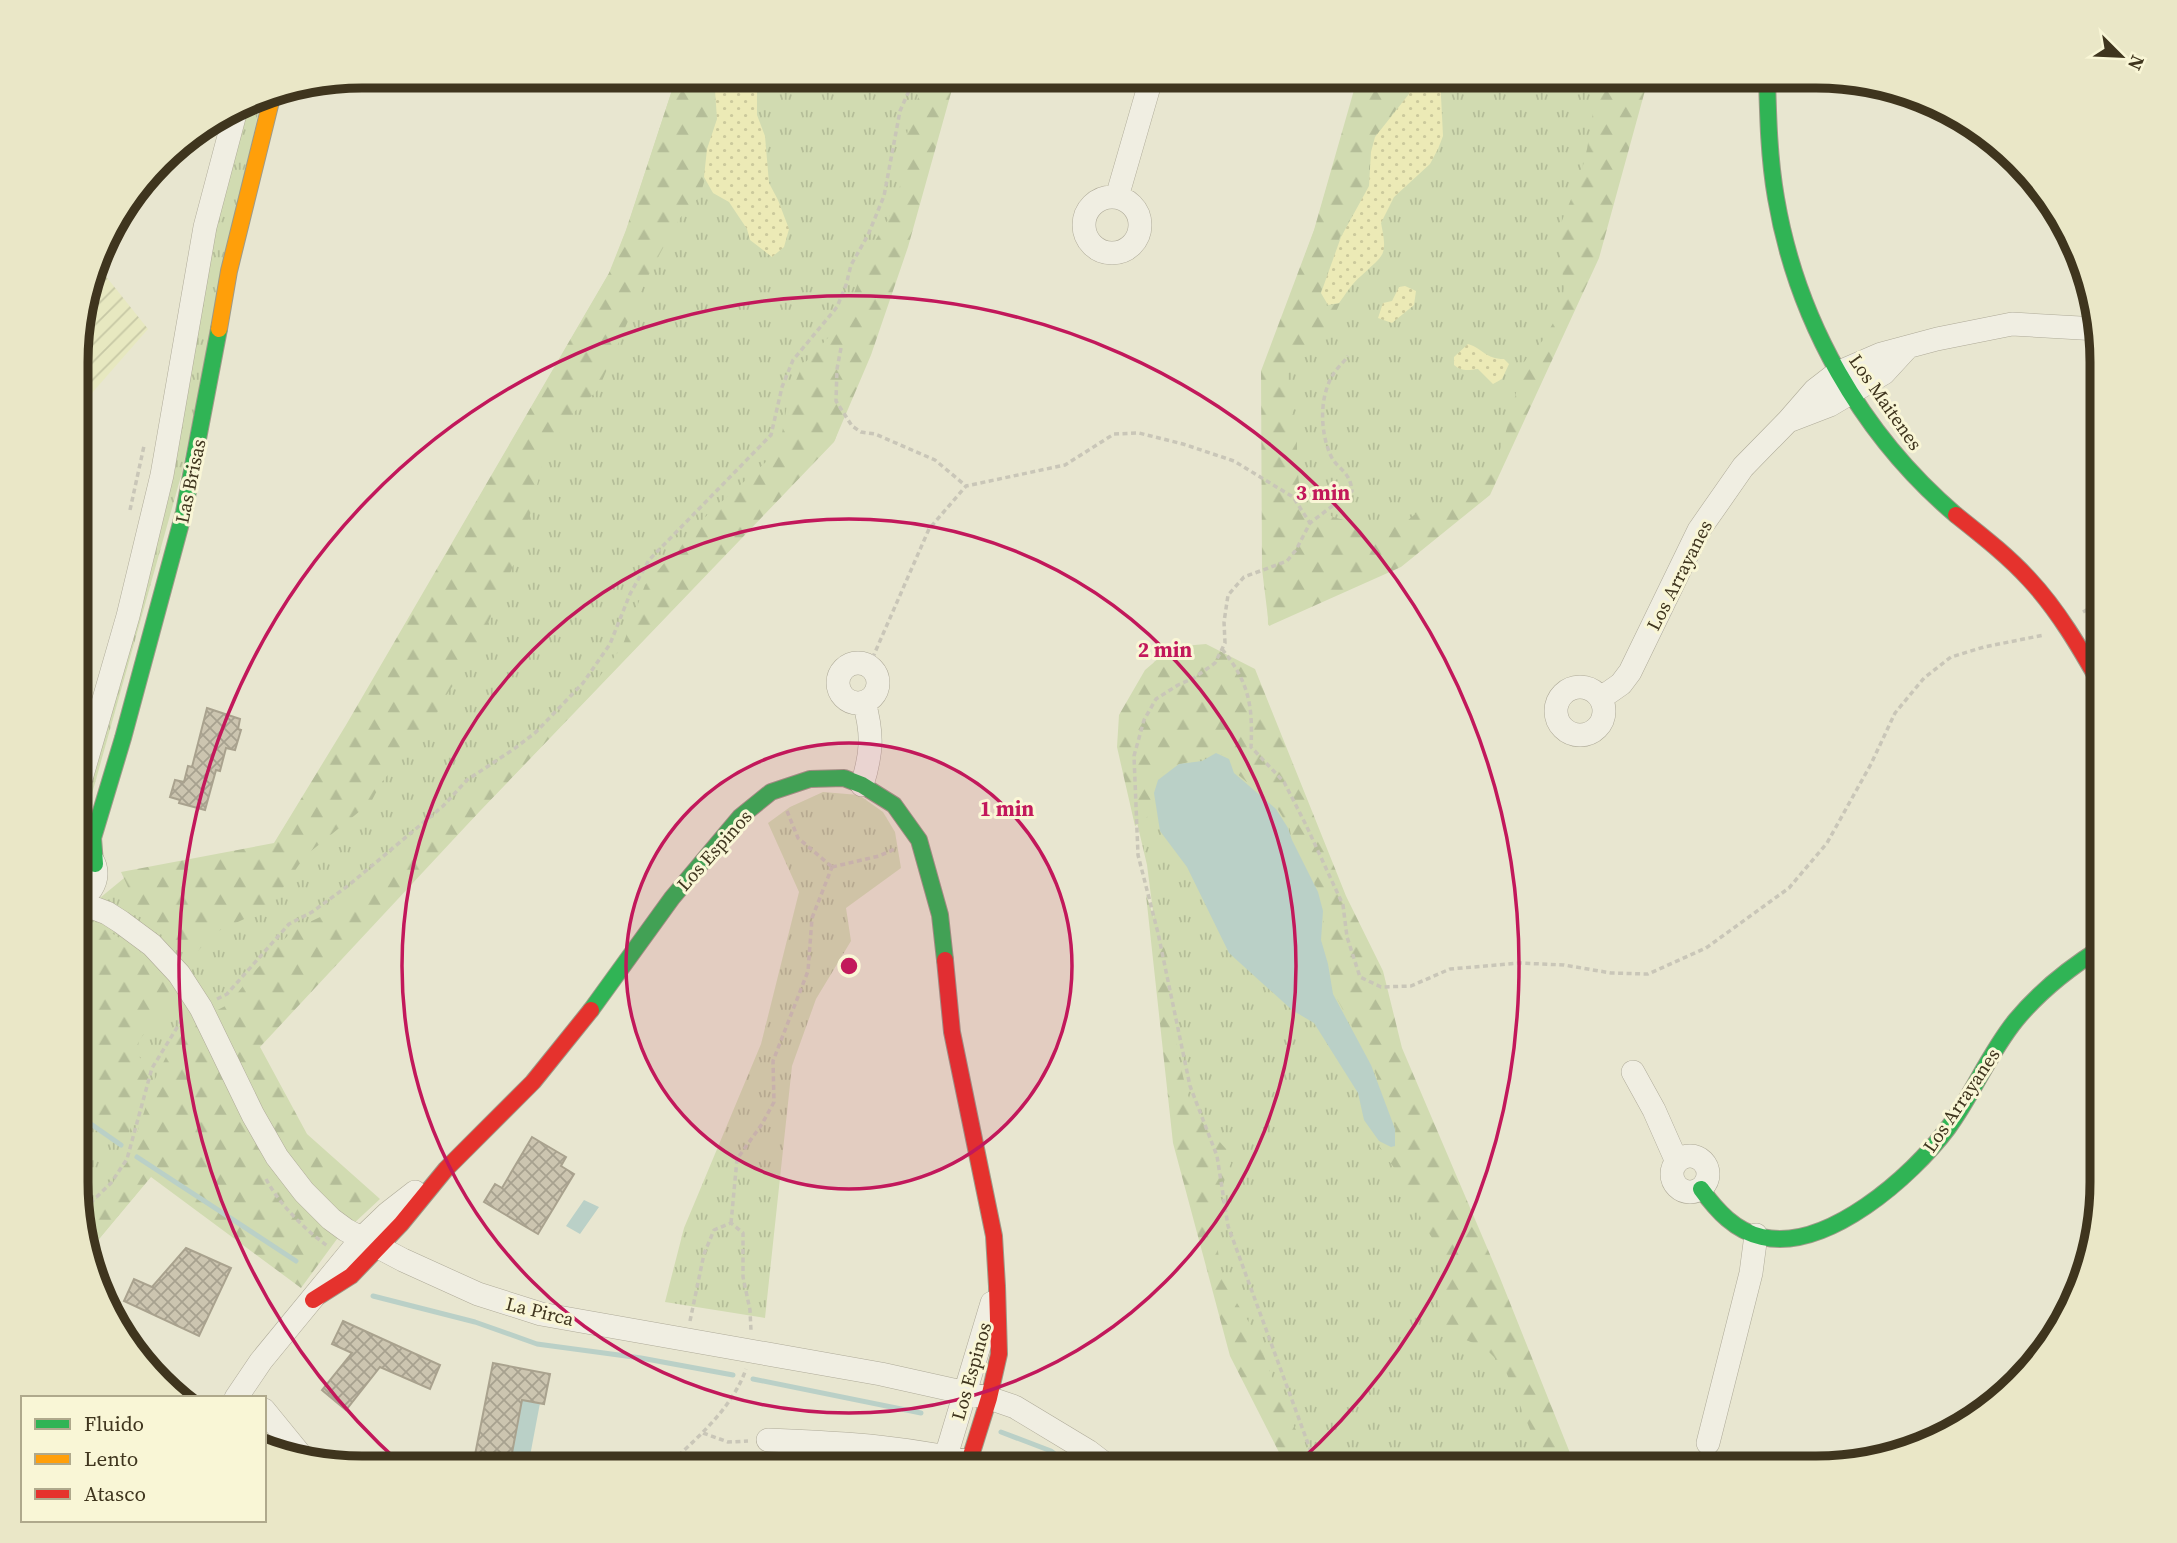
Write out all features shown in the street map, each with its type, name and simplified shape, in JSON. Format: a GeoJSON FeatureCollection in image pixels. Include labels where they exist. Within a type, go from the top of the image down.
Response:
{"type":"FeatureCollection","features":[{"type":"Feature","properties":{"kind":"street"},"geometry":{"type":"LineString","coordinates":[[1117,197],[1149,88]]}},
{"type":"Feature","properties":{"kind":"street","name":"Los Maitenes"},"geometry":{"type":"LineString","coordinates":[[1767,88],[1768,121],[1779,212],[1795,270],[1818,335],[1837,373],[1897,458],[1950,510],[2016,566],[2064,622],[2090,666]]}},
{"type":"Feature","properties":{"kind":"street","name":"Las Brisas"},"geometry":{"type":"LineString","coordinates":[[96,870],[93,838],[130,714],[184,512],[229,271],[271,103]]}},
{"type":"Feature","properties":{"kind":"street","name":"Las Brisas"},"geometry":{"type":"LineString","coordinates":[[88,754],[128,616],[162,475],[205,228],[234,119]]}},
{"type":"Feature","properties":{"kind":"street","name":"Los Arrayanes"},"geometry":{"type":"LineString","coordinates":[[1601,698],[1630,673],[1699,530],[1743,467],[1815,390],[1837,373],[1881,354],[1937,339],[2012,324],[2087,328]]}},
{"type":"Feature","properties":{"kind":"street","name":"Los Arrayanes"},"geometry":{"type":"LineString","coordinates":[[1788,421],[1830,405],[1884,373],[1907,348]]}},
{"type":"Feature","properties":{"kind":"street"},"geometry":{"type":"LineString","coordinates":[[850,665],[869,666],[874,670],[878,682],[874,695],[857,703],[845,698],[839,687],[844,669],[850,665]]}},
{"type":"Feature","properties":{"kind":"street"},"geometry":{"type":"LineString","coordinates":[[862,785],[871,754],[864,702]]}},
{"type":"Feature","properties":{"kind":"street","name":"Los Espinos"},"geometry":{"type":"LineString","coordinates":[[245,1393],[261,1361],[313,1300],[371,1243],[388,1213],[446,1169],[533,1082],[588,1014],[672,898],[740,817],[771,792],[810,779],[844,778],[862,785],[894,805],[919,840],[940,915],[952,1032],[994,1236],[999,1354],[989,1398],[981,1456]]}},
{"type":"Feature","properties":{"kind":"street"},"geometry":{"type":"LineString","coordinates":[[88,856],[96,870],[88,893]]}},
{"type":"Feature","properties":{"kind":"street","name":"La Pirca"},"geometry":{"type":"LineString","coordinates":[[96,870],[97,890],[121,922]]}},
{"type":"Feature","properties":{"kind":"street","name":"La Pirca"},"geometry":{"type":"LineString","coordinates":[[88,905],[121,922],[180,974],[201,1008],[253,1115],[277,1157],[304,1192],[331,1219],[371,1243],[478,1294],[541,1314],[752,1351],[989,1398],[1015,1407],[1095,1456]]}},
{"type":"Feature","properties":{"kind":"street","name":"Los Arrayanes"},"geometry":{"type":"LineString","coordinates":[[1701,1189],[1719,1213],[1740,1229],[1756,1235],[1779,1239],[1795,1238],[1847,1220],[1896,1185],[1938,1141],[1996,1048],[2026,1008],[2067,969],[2090,955]]}},
{"type":"Feature","properties":{"kind":"street"},"geometry":{"type":"LineString","coordinates":[[1633,1072],[1677,1161],[1688,1156],[1704,1162],[1708,1173],[1701,1189]]}},
{"type":"Feature","properties":{"kind":"street"},"geometry":{"type":"LineString","coordinates":[[1708,1443],[1751,1273],[1756,1235]]}},
{"type":"Feature","properties":{"kind":"street","name":"Los Espinos"},"geometry":{"type":"LineString","coordinates":[[946,1456],[997,1286]]}},
{"type":"Feature","properties":{"kind":"street"},"geometry":{"type":"LineString","coordinates":[[266,1412],[293,1447]]}},
{"type":"Feature","properties":{"kind":"street"},"geometry":{"type":"LineString","coordinates":[[768,1440],[870,1444],[946,1456]]}},
{"type":"Feature","properties":{"kind":"path"},"geometry":{"type":"LineString","coordinates":[[89,1205],[111,1183],[127,1159],[152,1068],[182,1019],[227,993],[289,924],[312,912],[349,885],[443,806],[467,780],[536,732],[583,683],[610,644],[630,594],[649,560],[771,435],[782,387],[793,360],[836,307],[851,265],[872,226],[884,196],[900,111],[910,88]]}},
{"type":"Feature","properties":{"kind":"path"},"geometry":{"type":"LineString","coordinates":[[841,348],[836,401],[852,426],[861,432],[875,434],[935,460],[966,486]]}},
{"type":"Feature","properties":{"kind":"path"},"geometry":{"type":"LineString","coordinates":[[1313,1456],[1228,1226],[1217,1156],[1190,1086],[1158,933],[1138,855],[1134,756],[1144,720],[1156,699],[1215,663],[1225,643],[1224,622],[1228,595],[1244,577],[1287,561],[1310,523],[1352,491],[1351,480],[1331,456],[1323,427],[1325,393],[1334,373],[1348,356]]}},
{"type":"Feature","properties":{"kind":"path"},"geometry":{"type":"LineString","coordinates":[[869,666],[929,529],[966,486],[1065,465],[1114,434],[1139,433],[1184,444],[1234,461],[1293,498],[1310,523]]}},
{"type":"Feature","properties":{"kind":"path"},"geometry":{"type":"LineString","coordinates":[[130,514],[146,436]]}},
{"type":"Feature","properties":{"kind":"path"},"geometry":{"type":"LineString","coordinates":[[1222,649],[1233,663],[1248,695],[1252,714],[1251,747],[1283,782],[1343,905],[1347,937],[1360,977],[1381,986],[1411,986],[1450,968],[1520,963],[1564,965],[1611,973],[1648,974],[1706,948],[1789,888],[1827,843],[1871,764],[1895,713],[1924,678],[1951,657],[1984,647],[2053,633],[2064,622],[2090,608]]}},
{"type":"Feature","properties":{"kind":"path"},"geometry":{"type":"LineString","coordinates":[[781,789],[798,838],[832,867]]}},
{"type":"Feature","properties":{"kind":"path"},"geometry":{"type":"LineString","coordinates":[[832,867],[879,856],[919,840]]}},
{"type":"Feature","properties":{"kind":"path"},"geometry":{"type":"LineString","coordinates":[[731,1223],[737,1160],[774,1102],[773,1061],[808,971],[812,918],[832,867]]}},
{"type":"Feature","properties":{"kind":"path"},"geometry":{"type":"LineString","coordinates":[[687,1340],[704,1254],[715,1230],[731,1223]]}},
{"type":"Feature","properties":{"kind":"path"},"geometry":{"type":"LineString","coordinates":[[678,1456],[703,1433],[731,1399],[743,1377],[752,1351],[750,1310],[743,1277],[743,1233],[731,1223]]}},
{"type":"Feature","properties":{"kind":"path"},"geometry":{"type":"LineString","coordinates":[[703,1433],[728,1443],[768,1440]]}},
{"type":"Feature","properties":{"kind":"green space"},"geometry":{"type":"Polygon","coordinates":[[[673,88],[951,88],[835,440],[401,893],[258,1047],[95,1244],[88,1200],[88,908],[129,874],[274,844],[344,730],[610,272],[673,88]]]}},
{"type":"Feature","properties":{"kind":"green space"},"geometry":{"type":"Polygon","coordinates":[[[673,88],[720,88],[709,165],[700,196],[680,218],[645,282],[598,390],[572,414],[544,456],[528,523],[511,571],[472,659],[449,691],[432,722],[381,783],[371,802],[305,856],[276,898],[253,915],[216,932],[191,958],[140,913],[121,872],[274,843],[346,725],[609,273],[673,88]]]}},
{"type":"Feature","properties":{"kind":"green space"},"geometry":{"type":"Polygon","coordinates":[[[922,88],[952,88],[908,247],[871,355],[834,442],[479,812],[260,1047],[307,1134],[380,1199],[337,1239],[301,1288],[151,1177],[95,1244],[89,1206],[112,1184],[128,1160],[155,1079],[169,1051],[189,1025],[229,1004],[293,930],[343,906],[446,823],[474,791],[539,744],[590,689],[622,647],[645,585],[708,514],[767,461],[781,439],[788,400],[802,366],[839,326],[872,246],[889,218],[900,186],[909,121],[922,88]]]}},
{"type":"Feature","properties":{"kind":"green space"},"geometry":{"type":"Polygon","coordinates":[[[1355,88],[1410,88],[1409,93],[1374,137],[1370,152],[1368,186],[1340,237],[1321,292],[1327,306],[1340,303],[1326,333],[1316,346],[1299,358],[1287,375],[1291,408],[1297,422],[1300,491],[1307,503],[1333,517],[1387,527],[1407,521],[1421,509],[1436,506],[1468,491],[1495,463],[1524,362],[1544,339],[1561,309],[1564,288],[1559,240],[1561,223],[1580,178],[1592,121],[1594,88],[1646,88],[1599,258],[1490,495],[1401,567],[1269,626],[1262,569],[1261,371],[1314,230],[1355,88]]]}},
{"type":"Feature","properties":{"kind":"green space"},"geometry":{"type":"Polygon","coordinates":[[[1356,88],[1644,88],[1597,259],[1488,496],[1400,566],[1268,625],[1264,369],[1315,228],[1356,88]]]}},
{"type":"Feature","properties":{"kind":"green space"},"geometry":{"type":"Polygon","coordinates":[[[259,107],[181,476],[88,808],[88,779],[101,741],[243,114],[259,107]]]}},
{"type":"Feature","properties":{"kind":"green space"},"geometry":{"type":"Polygon","coordinates":[[[102,272],[148,329],[88,398],[90,325],[102,272]]]}},
{"type":"Feature","properties":{"kind":"green space"},"geometry":{"type":"Polygon","coordinates":[[[1206,644],[1255,669],[1346,896],[1383,971],[1402,1048],[1500,1278],[1571,1456],[1540,1456],[1504,1367],[1485,1348],[1447,1332],[1439,1321],[1440,1255],[1405,1183],[1379,1147],[1394,1150],[1396,1129],[1372,1064],[1334,993],[1330,963],[1322,939],[1324,911],[1319,892],[1289,827],[1277,808],[1235,772],[1230,758],[1216,752],[1162,773],[1154,794],[1154,812],[1135,826],[1117,747],[1119,715],[1145,670],[1172,647],[1206,644]]]}},
{"type":"Feature","properties":{"kind":"green space"},"geometry":{"type":"Polygon","coordinates":[[[1197,649],[1233,665],[1401,1049],[1570,1456],[1284,1456],[1233,1356],[1158,950],[1147,865],[1127,780],[1132,694],[1155,661],[1197,649]]]}},
{"type":"Feature","properties":{"kind":"green space"},"geometry":{"type":"Polygon","coordinates":[[[823,792],[859,795],[883,812],[895,832],[901,868],[846,908],[851,941],[816,999],[792,1066],[765,1318],[665,1302],[684,1228],[761,1044],[799,892],[768,823],[790,807],[823,792]]]}},
{"type":"Feature","properties":{"kind":"green space"},"geometry":{"type":"Polygon","coordinates":[[[1146,895],[1172,970],[1177,1050],[1186,1089],[1194,1113],[1226,1149],[1231,1163],[1217,1200],[1214,1217],[1220,1268],[1227,1287],[1255,1332],[1279,1396],[1309,1456],[1281,1456],[1230,1356],[1173,1143],[1146,895]]]}},
{"type":"Feature","properties":{"kind":"green space"},"geometry":{"type":"Polygon","coordinates":[[[88,921],[134,947],[182,989],[139,1040],[137,1054],[151,1071],[125,1144],[88,1119],[88,921]]]}},
{"type":"Feature","properties":{"kind":"sand"},"geometry":{"type":"Polygon","coordinates":[[[757,88],[757,115],[765,136],[769,183],[789,229],[784,247],[772,257],[750,240],[747,229],[729,202],[713,193],[704,177],[707,149],[717,119],[715,90],[757,88]]]}},
{"type":"Feature","properties":{"kind":"sand"},"geometry":{"type":"Polygon","coordinates":[[[1410,88],[1441,88],[1443,136],[1430,164],[1394,197],[1381,223],[1384,249],[1379,259],[1355,282],[1339,303],[1328,305],[1321,293],[1341,237],[1369,186],[1371,152],[1375,137],[1409,94],[1410,88]]]}},
{"type":"Feature","properties":{"kind":"sand"},"geometry":{"type":"Polygon","coordinates":[[[1405,286],[1416,291],[1414,305],[1392,323],[1378,318],[1383,303],[1392,301],[1399,287],[1405,286]]]}},
{"type":"Feature","properties":{"kind":"sand"},"geometry":{"type":"Polygon","coordinates":[[[1468,344],[1488,356],[1504,359],[1509,364],[1502,379],[1493,384],[1478,369],[1463,370],[1454,365],[1454,357],[1468,344]]]}},
{"type":"Feature","properties":{"kind":"shaded area"},"geometry":{"type":"Polygon","coordinates":[[[1216,753],[1229,759],[1234,773],[1276,809],[1288,828],[1318,892],[1323,911],[1321,940],[1333,994],[1371,1065],[1395,1129],[1395,1146],[1391,1147],[1379,1141],[1364,1120],[1358,1093],[1314,1023],[1292,1010],[1229,953],[1187,867],[1160,831],[1154,793],[1158,780],[1179,764],[1202,761],[1216,753]]]}},
{"type":"Feature","properties":{"kind":"shaded area"},"geometry":{"type":"Polygon","coordinates":[[[584,1200],[599,1207],[580,1234],[566,1226],[584,1200]]]}},
{"type":"Feature","properties":{"kind":"shaded area"},"geometry":{"type":"Polygon","coordinates":[[[509,1397],[540,1403],[530,1456],[502,1451],[513,1437],[517,1426],[516,1413],[509,1397]]]}},
{"type":"Feature","properties":{"kind":"building"},"geometry":{"type":"Polygon","coordinates":[[[207,708],[240,719],[238,729],[241,730],[235,750],[226,748],[220,771],[216,770],[205,810],[179,803],[180,800],[170,797],[175,780],[184,782],[188,766],[192,767],[207,708]]]}},
{"type":"Feature","properties":{"kind":"building"},"geometry":{"type":"Polygon","coordinates":[[[532,1137],[566,1157],[561,1166],[574,1174],[538,1234],[484,1202],[495,1184],[502,1188],[532,1137]]]}},
{"type":"Feature","properties":{"kind":"building"},"geometry":{"type":"Polygon","coordinates":[[[186,1248],[231,1268],[199,1336],[124,1301],[134,1279],[152,1287],[186,1248]]]}},
{"type":"Feature","properties":{"kind":"building"},"geometry":{"type":"Polygon","coordinates":[[[343,1321],[440,1365],[430,1389],[380,1367],[346,1410],[322,1390],[352,1353],[332,1344],[343,1321]]]}},
{"type":"Feature","properties":{"kind":"building"},"geometry":{"type":"Polygon","coordinates":[[[493,1363],[550,1374],[544,1404],[522,1400],[512,1453],[528,1456],[475,1456],[493,1363]]]}},
{"type":"Feature","properties":{"kind":"waterway"},"geometry":{"type":"LineString","coordinates":[[88,1122],[121,1145]]}},
{"type":"Feature","properties":{"kind":"waterway"},"geometry":{"type":"LineString","coordinates":[[137,1157],[296,1261]]}},
{"type":"Feature","properties":{"kind":"waterway"},"geometry":{"type":"LineString","coordinates":[[373,1296],[475,1322],[537,1344],[641,1358],[733,1375]]}},
{"type":"Feature","properties":{"kind":"waterway"},"geometry":{"type":"LineString","coordinates":[[753,1379],[921,1413]]}},
{"type":"Feature","properties":{"kind":"waterway"},"geometry":{"type":"LineString","coordinates":[[1001,1432],[1051,1451],[1057,1456]]}},
{"type":"Feature","properties":{"kind":"traffic: fast"},"geometry":{"type":"LineString","coordinates":[[1767,88],[1770,153],[1776,198],[1786,244],[1817,331],[1863,412],[1891,449],[1956,515]]}},
{"type":"Feature","properties":{"kind":"traffic: fast"},"geometry":{"type":"LineString","coordinates":[[95,864],[93,838],[184,512],[219,329]]}},
{"type":"Feature","properties":{"kind":"traffic: fast"},"geometry":{"type":"LineString","coordinates":[[591,1010],[672,898],[740,817],[771,792],[810,779],[844,778],[862,785],[894,805],[919,840],[940,915],[945,960]]}},
{"type":"Feature","properties":{"kind":"traffic: fast"},"geometry":{"type":"LineString","coordinates":[[1701,1189],[1727,1219],[1743,1230],[1762,1237],[1787,1239],[1813,1233],[1840,1222],[1890,1188],[1932,1147],[1948,1128],[2006,1033],[2025,1009],[2090,956]]}},
{"type":"Feature","properties":{"kind":"traffic: slow"},"geometry":{"type":"LineString","coordinates":[[219,329],[229,271],[271,103]]}},
{"type":"Feature","properties":{"kind":"traffic: jam"},"geometry":{"type":"LineString","coordinates":[[1956,515],[2003,553],[2040,591],[2090,667]]}},
{"type":"Feature","properties":{"kind":"traffic: jam"},"geometry":{"type":"LineString","coordinates":[[945,960],[952,1032],[994,1236],[997,1286],[999,1354],[971,1456]]}},
{"type":"Feature","properties":{"kind":"traffic: jam"},"geometry":{"type":"LineString","coordinates":[[313,1300],[351,1276],[401,1224],[446,1169],[533,1082],[591,1010]]}}]}
